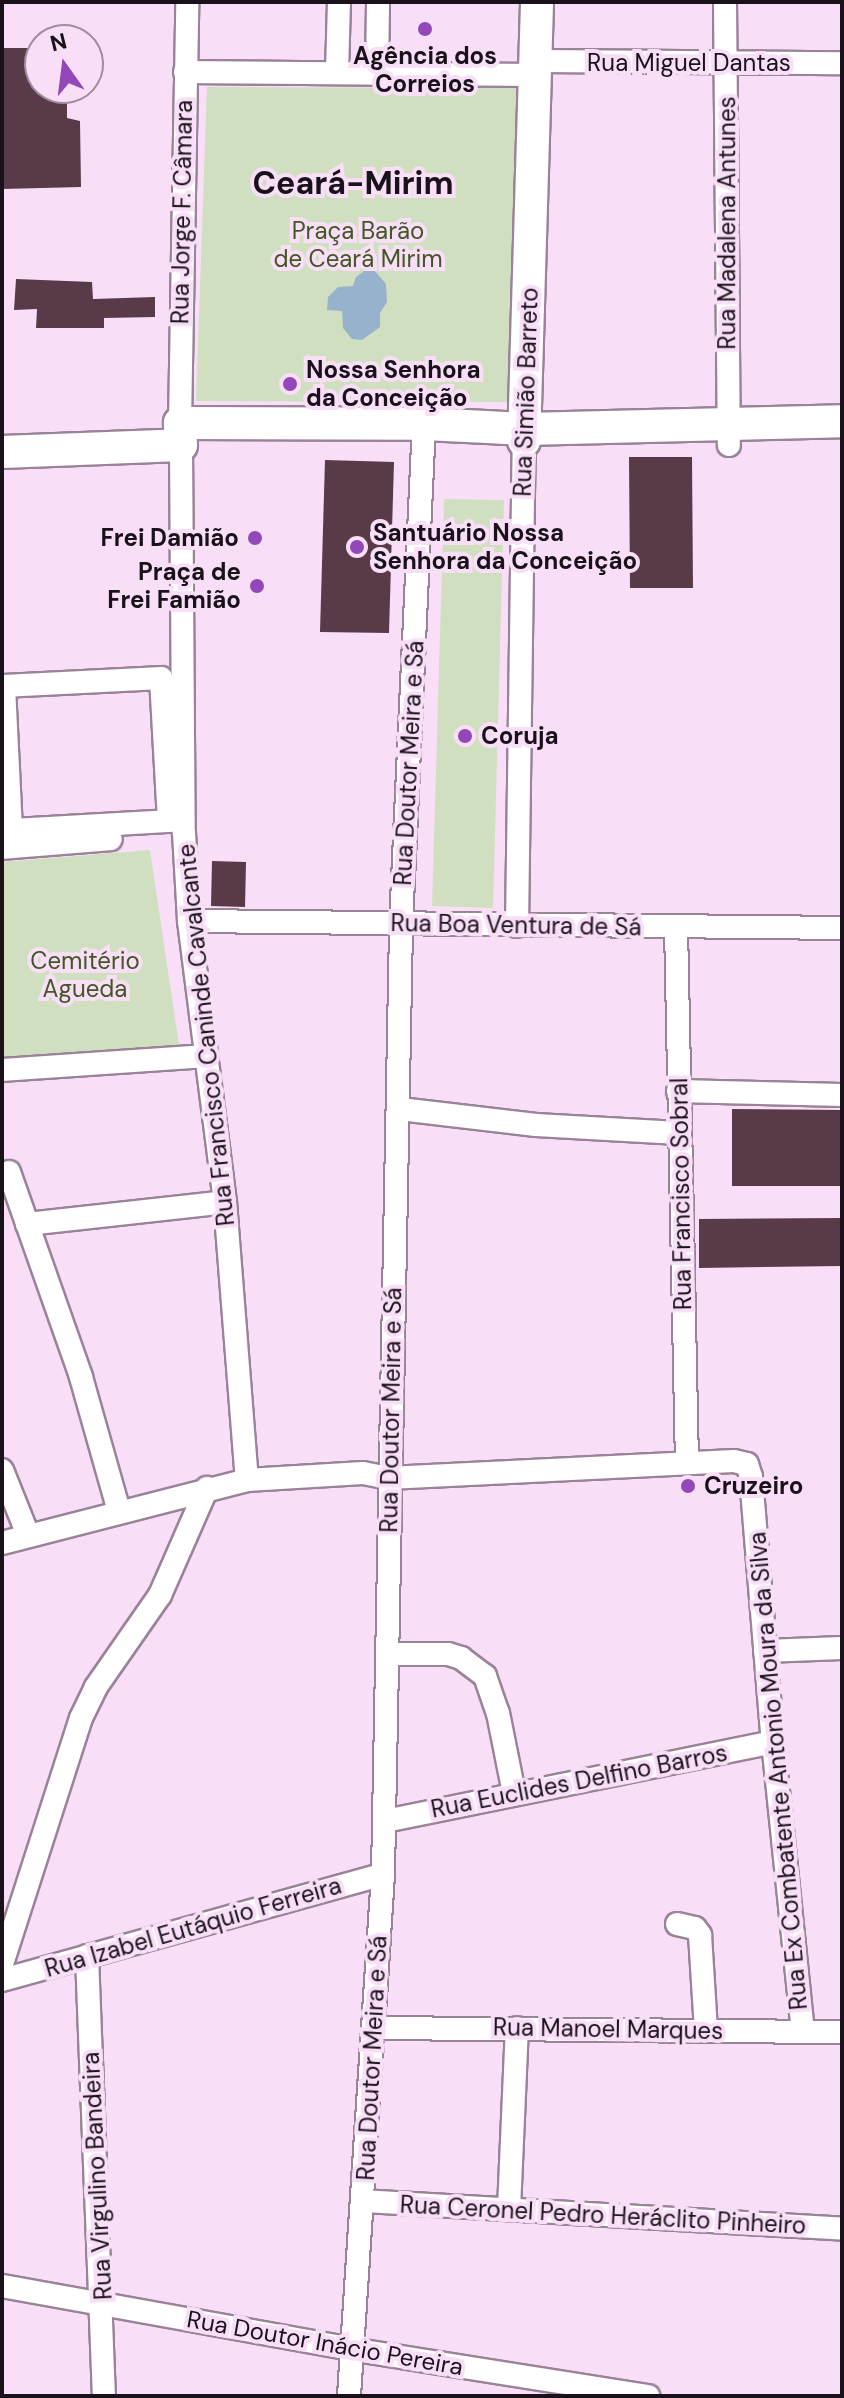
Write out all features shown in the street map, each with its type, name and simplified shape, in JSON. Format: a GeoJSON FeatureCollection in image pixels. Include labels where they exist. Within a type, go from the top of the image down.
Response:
{"type":"FeatureCollection","features":[{"type":"Feature","properties":{"kind":"main road","name":"Rua Simião Barreto"},"geometry":{"type":"LineString","coordinates":[[525,435],[537,2]]}},
{"type":"Feature","properties":{"kind":"main road"},"geometry":{"type":"LineString","coordinates":[[729,434],[842,421]]}},
{"type":"Feature","properties":{"kind":"main road"},"geometry":{"type":"LineString","coordinates":[[2,452],[180,434],[424,424],[491,427],[525,435],[729,434],[842,441]]}},
{"type":"Feature","properties":{"kind":"street","name":"Rua Jorge F. Câmara"},"geometry":{"type":"LineString","coordinates":[[180,434],[187,2]]}},
{"type":"Feature","properties":{"kind":"street"},"geometry":{"type":"LineString","coordinates":[[337,73],[339,2]]}},
{"type":"Feature","properties":{"kind":"street"},"geometry":{"type":"LineString","coordinates":[[377,74],[378,2]]}},
{"type":"Feature","properties":{"kind":"street","name":"Rua Madalena Antunes"},"geometry":{"type":"LineString","coordinates":[[725,2],[729,434]]}},
{"type":"Feature","properties":{"kind":"street","name":"Rua Miguel Dantas"},"geometry":{"type":"LineString","coordinates":[[185,72],[377,74],[842,63]]}},
{"type":"Feature","properties":{"kind":"street","name":"Rua Doutor Meira e Sá"},"geometry":{"type":"LineString","coordinates":[[349,2396],[383,1874],[388,1478],[400,1109],[401,924],[424,424]]}},
{"type":"Feature","properties":{"kind":"street","name":"Rua Francisco Caninde Cavalcante"},"geometry":{"type":"LineString","coordinates":[[180,434],[184,833],[189,921],[225,1202],[247,1480]]}},
{"type":"Feature","properties":{"kind":"street","name":"Rua Simião Barreto"},"geometry":{"type":"LineString","coordinates":[[517,926],[525,435]]}},
{"type":"Feature","properties":{"kind":"street"},"geometry":{"type":"LineString","coordinates":[[3,679],[182,666]]}},
{"type":"Feature","properties":{"kind":"street"},"geometry":{"type":"LineString","coordinates":[[161,678],[169,821],[11,830],[3,679],[161,678]]}},
{"type":"Feature","properties":{"kind":"street"},"geometry":{"type":"LineString","coordinates":[[2,848],[184,833]]}},
{"type":"Feature","properties":{"kind":"street","name":"Rua Boa Ventura de Sá"},"geometry":{"type":"LineString","coordinates":[[189,921],[842,928]]}},
{"type":"Feature","properties":{"kind":"street","name":"Rua Francisco Sobral"},"geometry":{"type":"LineString","coordinates":[[676,926],[687,1463]]}},
{"type":"Feature","properties":{"kind":"street"},"geometry":{"type":"LineString","coordinates":[[2,1070],[207,1056]]}},
{"type":"Feature","properties":{"kind":"street"},"geometry":{"type":"LineString","coordinates":[[678,1091],[842,1095]]}},
{"type":"Feature","properties":{"kind":"street"},"geometry":{"type":"LineString","coordinates":[[400,1109],[536,1125],[679,1133]]}},
{"type":"Feature","properties":{"kind":"street"},"geometry":{"type":"LineString","coordinates":[[9,1172],[81,1377],[119,1511]]}},
{"type":"Feature","properties":{"kind":"street"},"geometry":{"type":"LineString","coordinates":[[27,1224],[225,1202]]}},
{"type":"Feature","properties":{"kind":"street","name":"Rua Ex Combatente Antonio Moura da Silva"},"geometry":{"type":"LineString","coordinates":[[687,1463],[734,1461],[747,1464],[751,1477],[773,1742],[803,2031]]}},
{"type":"Feature","properties":{"kind":"street"},"geometry":{"type":"LineString","coordinates":[[2,1543],[247,1480],[363,1473],[388,1478],[687,1463]]}},
{"type":"Feature","properties":{"kind":"street"},"geometry":{"type":"LineString","coordinates":[[2,1470],[28,1535]]}},
{"type":"Feature","properties":{"kind":"street"},"geometry":{"type":"LineString","coordinates":[[2,1964],[81,1718],[96,1687],[160,1595],[207,1488]]}},
{"type":"Feature","properties":{"kind":"street"},"geometry":{"type":"LineString","coordinates":[[765,1651],[842,1648]]}},
{"type":"Feature","properties":{"kind":"street"},"geometry":{"type":"LineString","coordinates":[[387,1654],[448,1654],[461,1658],[485,1676],[498,1713],[514,1793]]}},
{"type":"Feature","properties":{"kind":"street","name":"Rua Euclides Delfino Barros"},"geometry":{"type":"LineString","coordinates":[[385,1821],[773,1742]]}},
{"type":"Feature","properties":{"kind":"street","name":"Rua Izabel Eutáquio Ferreira"},"geometry":{"type":"LineString","coordinates":[[2,1980],[383,1874]]}},
{"type":"Feature","properties":{"kind":"street"},"geometry":{"type":"LineString","coordinates":[[677,1924],[695,1928],[700,1935],[706,2031]]}},
{"type":"Feature","properties":{"kind":"street","name":"Rua Virgulino Bandeira"},"geometry":{"type":"LineString","coordinates":[[87,1956],[103,2304],[104,2396]]}},
{"type":"Feature","properties":{"kind":"street","name":"Rua Manoel Marques"},"geometry":{"type":"LineString","coordinates":[[373,2028],[842,2032]]}},
{"type":"Feature","properties":{"kind":"street"},"geometry":{"type":"LineString","coordinates":[[509,2209],[517,2028]]}},
{"type":"Feature","properties":{"kind":"street","name":"Rua Ceronel Pedro Heráclito Pinheiro"},"geometry":{"type":"LineString","coordinates":[[363,2201],[842,2229]]}},
{"type":"Feature","properties":{"kind":"street","name":"Rua Doutor Inácio Pereira"},"geometry":{"type":"LineString","coordinates":[[2,2286],[351,2349],[648,2396]]}},
{"type":"Feature","properties":{"kind":"green space","name":"Praça Barão de Ceará Mirim"},"geometry":{"type":"Polygon","coordinates":[[[207,87],[518,88],[511,402],[196,401],[207,87]]]}},
{"type":"Feature","properties":{"kind":"green space"},"geometry":{"type":"Polygon","coordinates":[[[444,499],[504,500],[493,908],[432,906],[444,499]]]}},
{"type":"Feature","properties":{"kind":"green space","name":"Cemitério Agueda"},"geometry":{"type":"Polygon","coordinates":[[[150,850],[180,1052],[2,1064],[2,862],[150,850]]]}},
{"type":"Feature","properties":{"kind":"water"},"geometry":{"type":"Polygon","coordinates":[[[367,269],[374,270],[386,284],[387,302],[380,313],[380,327],[362,340],[352,339],[343,328],[342,311],[327,310],[328,297],[338,287],[353,286],[356,277],[367,269]]]}},
{"type":"Feature","properties":{"kind":"building"},"geometry":{"type":"Polygon","coordinates":[[[2,48],[24,48],[24,104],[67,104],[67,118],[80,121],[81,187],[2,189],[2,48]]]}},
{"type":"Feature","properties":{"kind":"building"},"geometry":{"type":"Polygon","coordinates":[[[16,279],[92,282],[93,299],[155,297],[155,317],[104,318],[104,328],[36,328],[37,309],[14,310],[16,279]]]}},
{"type":"Feature","properties":{"kind":"building"},"geometry":{"type":"Polygon","coordinates":[[[629,457],[692,457],[693,588],[630,588],[629,457]]]}},
{"type":"Feature","properties":{"kind":"building","name":"Santuário Nossa Senhora da Conceição"},"geometry":{"type":"Polygon","coordinates":[[[325,460],[394,462],[389,633],[320,632],[325,460]]]}},
{"type":"Feature","properties":{"kind":"building"},"geometry":{"type":"Polygon","coordinates":[[[212,861],[246,862],[245,907],[211,906],[212,861]]]}},
{"type":"Feature","properties":{"kind":"building"},"geometry":{"type":"Polygon","coordinates":[[[732,1109],[842,1110],[842,1186],[732,1186],[732,1109]]]}},
{"type":"Feature","properties":{"kind":"building"},"geometry":{"type":"Polygon","coordinates":[[[842,1218],[842,1266],[699,1268],[699,1219],[842,1218]]]}},
{"type":"Feature","properties":{"kind":"place","name":"Agência dos Correios"},"geometry":{"type":"Point","coordinates":[425,29]}},
{"type":"Feature","properties":{"kind":"place","name":"Nossa Senhora da Conceição"},"geometry":{"type":"Point","coordinates":[290,384]}},
{"type":"Feature","properties":{"kind":"place","name":"Frei Damião"},"geometry":{"type":"Point","coordinates":[255,538]}},
{"type":"Feature","properties":{"kind":"place","name":"Santuário Nossa Senhora da Conceição"},"geometry":{"type":"Point","coordinates":[357,547]}},
{"type":"Feature","properties":{"kind":"place","name":"Praça de Frei Famião"},"geometry":{"type":"Point","coordinates":[257,586]}},
{"type":"Feature","properties":{"kind":"place","name":"Coruja"},"geometry":{"type":"Point","coordinates":[465,736]}},
{"type":"Feature","properties":{"kind":"place","name":"Cruzeiro"},"geometry":{"type":"Point","coordinates":[688,1486]}},
{"type":"Feature","properties":{"kind":"district","name":"Ceará-Mirim"},"geometry":{"type":"Point","coordinates":[353,183]}}]}
